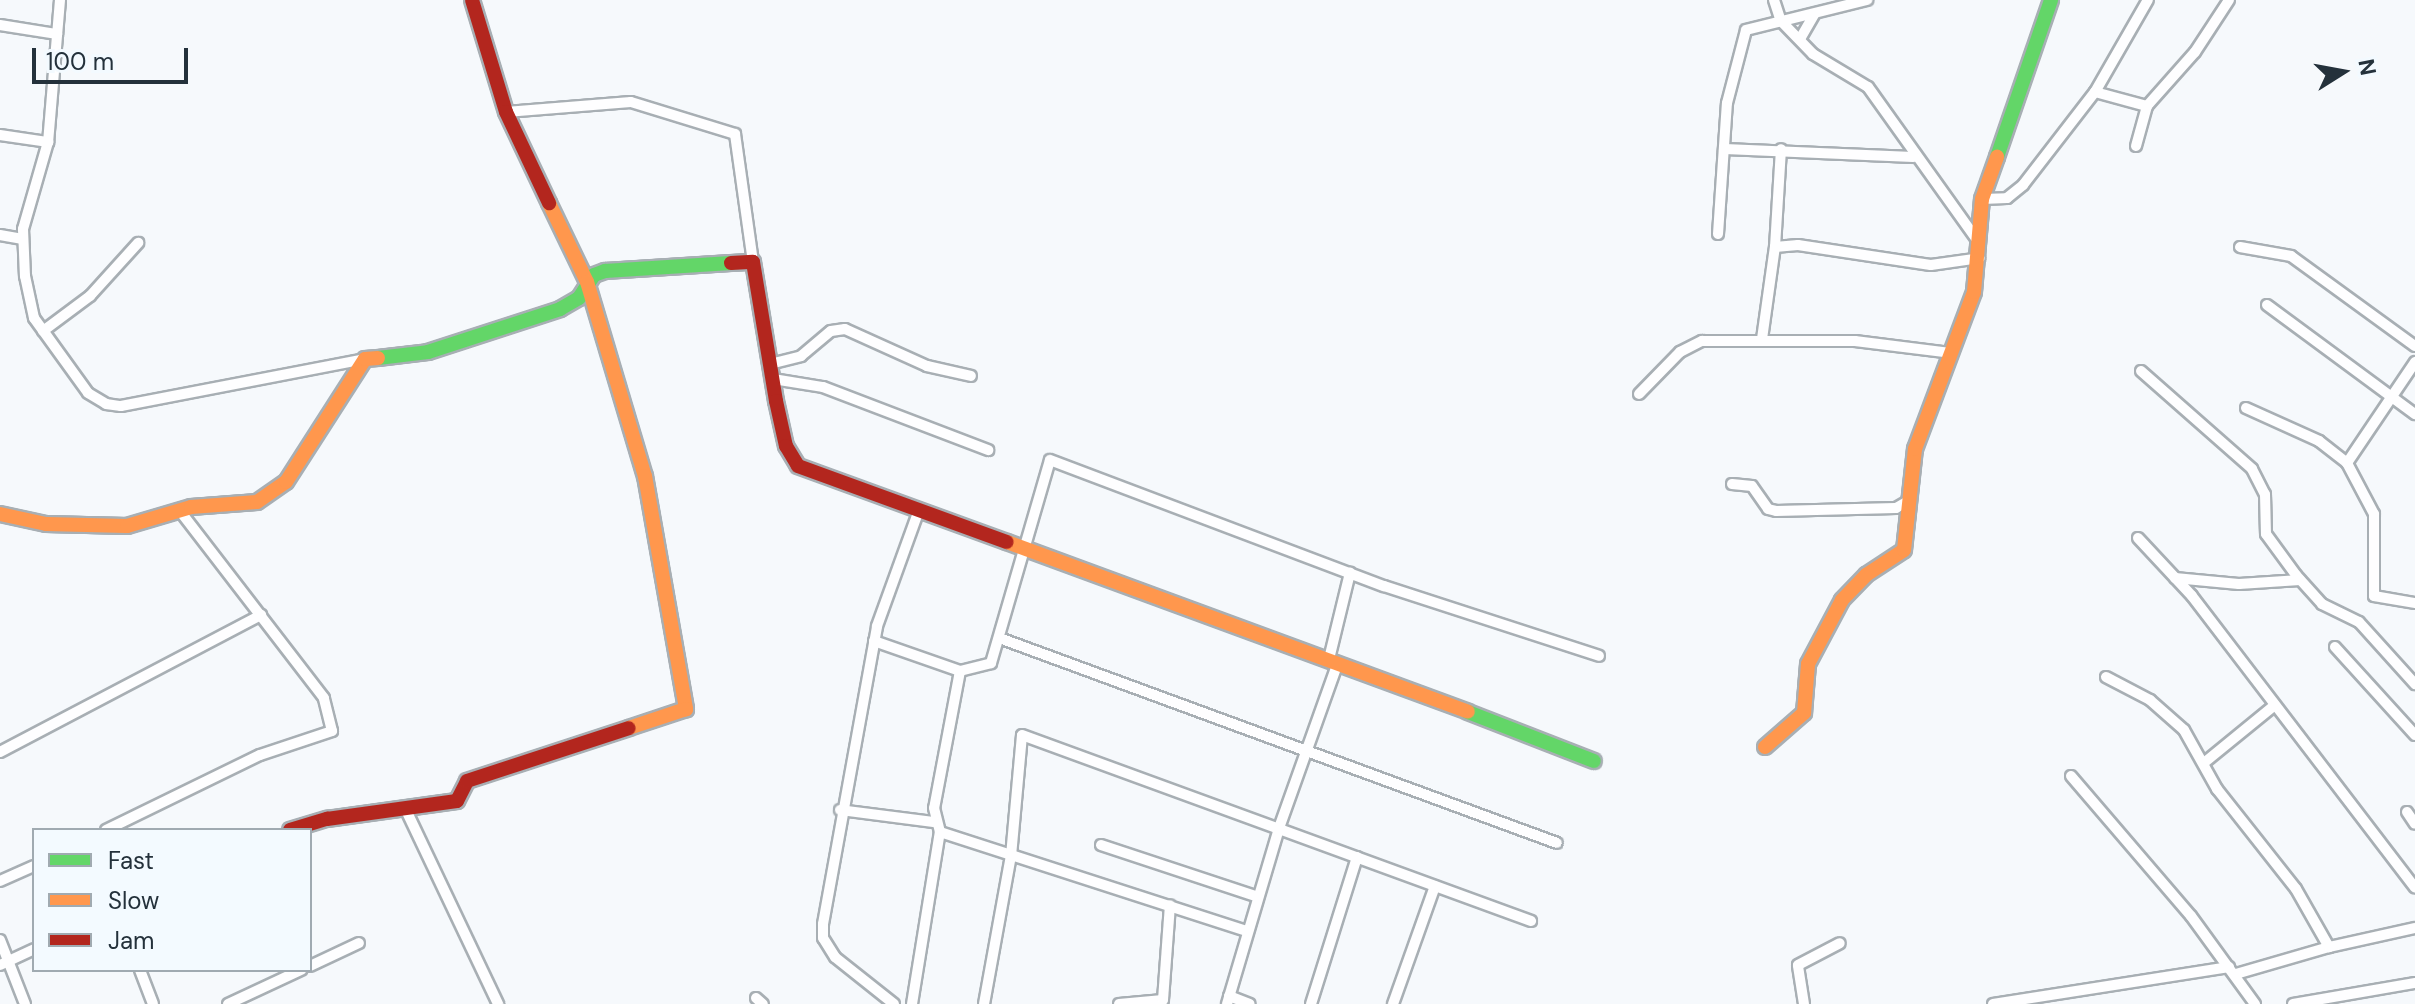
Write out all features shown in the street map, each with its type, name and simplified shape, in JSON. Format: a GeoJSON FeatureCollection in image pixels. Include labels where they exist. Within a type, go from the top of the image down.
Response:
{"type":"FeatureCollection","features":[{"type":"Feature","properties":{"kind":"street"},"geometry":{"type":"LineString","coordinates":[[60,0],[48,142],[23,239],[28,303],[43,331],[88,393],[106,404],[121,406],[365,359],[428,352],[560,309],[579,298],[587,282],[625,269],[753,262]]}},
{"type":"Feature","properties":{"kind":"street"},"geometry":{"type":"LineString","coordinates":[[297,828],[327,819],[457,801],[467,781],[686,709],[645,476],[587,282],[506,112],[472,0]]}},
{"type":"Feature","properties":{"kind":"street"},"geometry":{"type":"LineString","coordinates":[[1774,0],[1781,21],[1827,65],[1868,87],[1979,251]]}},
{"type":"Feature","properties":{"kind":"street"},"geometry":{"type":"LineString","coordinates":[[1718,234],[1727,103],[1746,30],[1867,0]]}},
{"type":"Feature","properties":{"kind":"street"},"geometry":{"type":"LineString","coordinates":[[1765,747],[1804,713],[1808,664],[1842,600],[1866,575],[1904,550],[1915,449],[1977,283],[1982,199],[2051,0]]}},
{"type":"Feature","properties":{"kind":"street"},"geometry":{"type":"LineString","coordinates":[[1982,199],[2007,198],[2023,185],[2095,92],[2148,0]]}},
{"type":"Feature","properties":{"kind":"street"},"geometry":{"type":"LineString","coordinates":[[2136,146],[2147,106],[2195,52],[2229,0]]}},
{"type":"Feature","properties":{"kind":"street"},"geometry":{"type":"LineString","coordinates":[[1800,39],[1814,15]]}},
{"type":"Feature","properties":{"kind":"street"},"geometry":{"type":"LineString","coordinates":[[0,25],[57,34]]}},
{"type":"Feature","properties":{"kind":"street"},"geometry":{"type":"LineString","coordinates":[[2095,92],[2147,106]]}},
{"type":"Feature","properties":{"kind":"street"},"geometry":{"type":"LineString","coordinates":[[506,112],[631,102],[735,134],[771,372],[786,446],[798,466],[1333,660],[1594,761]]}},
{"type":"Feature","properties":{"kind":"street"},"geometry":{"type":"LineString","coordinates":[[0,135],[48,142]]}},
{"type":"Feature","properties":{"kind":"street"},"geometry":{"type":"LineString","coordinates":[[1724,149],[1914,157]]}},
{"type":"Feature","properties":{"kind":"street"},"geometry":{"type":"LineString","coordinates":[[1762,339],[1775,247],[1781,149]]}},
{"type":"Feature","properties":{"kind":"street"},"geometry":{"type":"LineString","coordinates":[[0,235],[23,239]]}},
{"type":"Feature","properties":{"kind":"street"},"geometry":{"type":"LineString","coordinates":[[43,331],[90,296],[138,243]]}},
{"type":"Feature","properties":{"kind":"street"},"geometry":{"type":"LineString","coordinates":[[1775,247],[1798,245],[1931,265],[1979,251]]}},
{"type":"Feature","properties":{"kind":"street"},"geometry":{"type":"LineString","coordinates":[[2240,247],[2291,256],[2415,346]]}},
{"type":"Feature","properties":{"kind":"street"},"geometry":{"type":"LineString","coordinates":[[2267,305],[2415,414]]}},
{"type":"Feature","properties":{"kind":"street"},"geometry":{"type":"LineString","coordinates":[[771,372],[801,356],[831,331],[845,329],[927,366],[971,376]]}},
{"type":"Feature","properties":{"kind":"street"},"geometry":{"type":"LineString","coordinates":[[1639,394],[1692,345],[1762,339],[1855,341],[1952,353]]}},
{"type":"Feature","properties":{"kind":"street"},"geometry":{"type":"LineString","coordinates":[[0,514],[46,524],[127,526],[180,511],[257,502],[278,491],[365,359]]}},
{"type":"Feature","properties":{"kind":"street"},"geometry":{"type":"LineString","coordinates":[[2347,463],[2390,394],[2415,362]]}},
{"type":"Feature","properties":{"kind":"street"},"geometry":{"type":"LineString","coordinates":[[2141,371],[2252,469],[2265,494],[2266,534],[2300,580],[2322,604],[2359,622],[2415,684]]}},
{"type":"Feature","properties":{"kind":"street"},"geometry":{"type":"LineString","coordinates":[[771,372],[823,387],[988,450]]}},
{"type":"Feature","properties":{"kind":"street"},"geometry":{"type":"LineString","coordinates":[[2246,408],[2319,441],[2347,463],[2374,514],[2374,596],[2415,603]]}},
{"type":"Feature","properties":{"kind":"street"},"geometry":{"type":"LineString","coordinates":[[874,641],[960,671],[991,663],[1002,639],[1050,460],[1350,573],[1599,656]]}},
{"type":"Feature","properties":{"kind":"street"},"geometry":{"type":"LineString","coordinates":[[1732,484],[1752,486],[1768,509],[1776,511],[1896,508],[1910,500]]}},
{"type":"Feature","properties":{"kind":"street"},"geometry":{"type":"LineString","coordinates":[[894,1004],[835,957],[823,938],[840,810],[874,641],[919,510]]}},
{"type":"Feature","properties":{"kind":"street"},"geometry":{"type":"LineString","coordinates":[[110,828],[260,755],[332,731],[324,698],[180,511]]}},
{"type":"Feature","properties":{"kind":"street"},"geometry":{"type":"LineString","coordinates":[[2138,538],[2175,578],[2415,888]]}},
{"type":"Feature","properties":{"kind":"street"},"geometry":{"type":"LineString","coordinates":[[1250,1004],[1228,1000],[1333,660],[1350,573]]}},
{"type":"Feature","properties":{"kind":"street"},"geometry":{"type":"LineString","coordinates":[[2175,578],[2239,584],[2300,580]]}},
{"type":"Feature","properties":{"kind":"street"},"geometry":{"type":"LineString","coordinates":[[0,752],[261,615]]}},
{"type":"Feature","properties":{"kind":"street"},"geometry":{"type":"LineString","coordinates":[[1002,639],[1557,843]]}},
{"type":"Feature","properties":{"kind":"street"},"geometry":{"type":"LineString","coordinates":[[2335,647],[2415,735]]}},
{"type":"Feature","properties":{"kind":"street"},"geometry":{"type":"LineString","coordinates":[[912,1004],[960,671]]}},
{"type":"Feature","properties":{"kind":"street"},"geometry":{"type":"LineString","coordinates":[[2106,677],[2150,700],[2184,730],[2205,762],[2217,789],[2296,889],[2329,947]]}},
{"type":"Feature","properties":{"kind":"street"},"geometry":{"type":"LineString","coordinates":[[2205,762],[2275,705]]}},
{"type":"Feature","properties":{"kind":"street"},"geometry":{"type":"LineString","coordinates":[[984,1004],[1011,856],[1022,735],[1531,921]]}},
{"type":"Feature","properties":{"kind":"street"},"geometry":{"type":"LineString","coordinates":[[2071,776],[2232,970],[2255,1004]]}},
{"type":"Feature","properties":{"kind":"street"},"geometry":{"type":"LineString","coordinates":[[406,810],[498,1004]]}},
{"type":"Feature","properties":{"kind":"street"},"geometry":{"type":"LineString","coordinates":[[840,810],[937,827],[1011,856],[1247,931]]}},
{"type":"Feature","properties":{"kind":"street"},"geometry":{"type":"LineString","coordinates":[[2407,812],[2415,824]]}},
{"type":"Feature","properties":{"kind":"street"},"geometry":{"type":"LineString","coordinates":[[1101,845],[1258,897]]}},
{"type":"Feature","properties":{"kind":"street"},"geometry":{"type":"LineString","coordinates":[[1311,1004],[1357,857]]}},
{"type":"Feature","properties":{"kind":"street"},"geometry":{"type":"LineString","coordinates":[[0,881],[32,867]]}},
{"type":"Feature","properties":{"kind":"street"},"geometry":{"type":"LineString","coordinates":[[1393,1004],[1435,886]]}},
{"type":"Feature","properties":{"kind":"street"},"geometry":{"type":"LineString","coordinates":[[1119,1004],[1163,1000],[1170,905]]}},
{"type":"Feature","properties":{"kind":"street"},"geometry":{"type":"LineString","coordinates":[[1993,1004],[2232,970],[2415,928]]}},
{"type":"Feature","properties":{"kind":"street"},"geometry":{"type":"LineString","coordinates":[[0,940],[5,963],[25,1004]]}},
{"type":"Feature","properties":{"kind":"street"},"geometry":{"type":"LineString","coordinates":[[312,965],[359,943]]}},
{"type":"Feature","properties":{"kind":"street"},"geometry":{"type":"LineString","coordinates":[[1804,1004],[1798,965],[1840,943]]}},
{"type":"Feature","properties":{"kind":"street"},"geometry":{"type":"LineString","coordinates":[[5,963],[32,950]]}},
{"type":"Feature","properties":{"kind":"street"},"geometry":{"type":"LineString","coordinates":[[141,972],[153,1004]]}},
{"type":"Feature","properties":{"kind":"street"},"geometry":{"type":"LineString","coordinates":[[228,1004],[297,972]]}},
{"type":"Feature","properties":{"kind":"street"},"geometry":{"type":"LineString","coordinates":[[2293,1004],[2342,1000],[2415,983]]}},
{"type":"Feature","properties":{"kind":"traffic: fast"},"geometry":{"type":"LineString","coordinates":[[1997,157],[2051,0]]}},
{"type":"Feature","properties":{"kind":"traffic: fast"},"geometry":{"type":"LineString","coordinates":[[378,358],[428,352],[560,309],[579,298],[594,275],[605,271],[731,263]]}},
{"type":"Feature","properties":{"kind":"traffic: fast"},"geometry":{"type":"LineString","coordinates":[[1468,712],[1594,761]]}},
{"type":"Feature","properties":{"kind":"traffic: slow"},"geometry":{"type":"LineString","coordinates":[[1765,747],[1804,713],[1808,664],[1842,600],[1866,575],[1904,550],[1915,449],[1974,292],[1982,199],[1997,157]]}},
{"type":"Feature","properties":{"kind":"traffic: slow"},"geometry":{"type":"LineString","coordinates":[[549,203],[587,282],[645,476],[686,709],[629,728]]}},
{"type":"Feature","properties":{"kind":"traffic: slow"},"geometry":{"type":"LineString","coordinates":[[0,514],[46,524],[127,526],[191,507],[257,502],[286,482],[365,359],[378,358]]}},
{"type":"Feature","properties":{"kind":"traffic: slow"},"geometry":{"type":"LineString","coordinates":[[1007,542],[1468,712]]}},
{"type":"Feature","properties":{"kind":"traffic: jam"},"geometry":{"type":"LineString","coordinates":[[472,0],[506,112],[549,203]]}},
{"type":"Feature","properties":{"kind":"traffic: jam"},"geometry":{"type":"LineString","coordinates":[[731,263],[753,262],[776,401],[786,446],[798,466],[1007,542]]}},
{"type":"Feature","properties":{"kind":"traffic: jam"},"geometry":{"type":"LineString","coordinates":[[297,828],[327,819],[457,801],[467,781],[629,728]]}}]}
